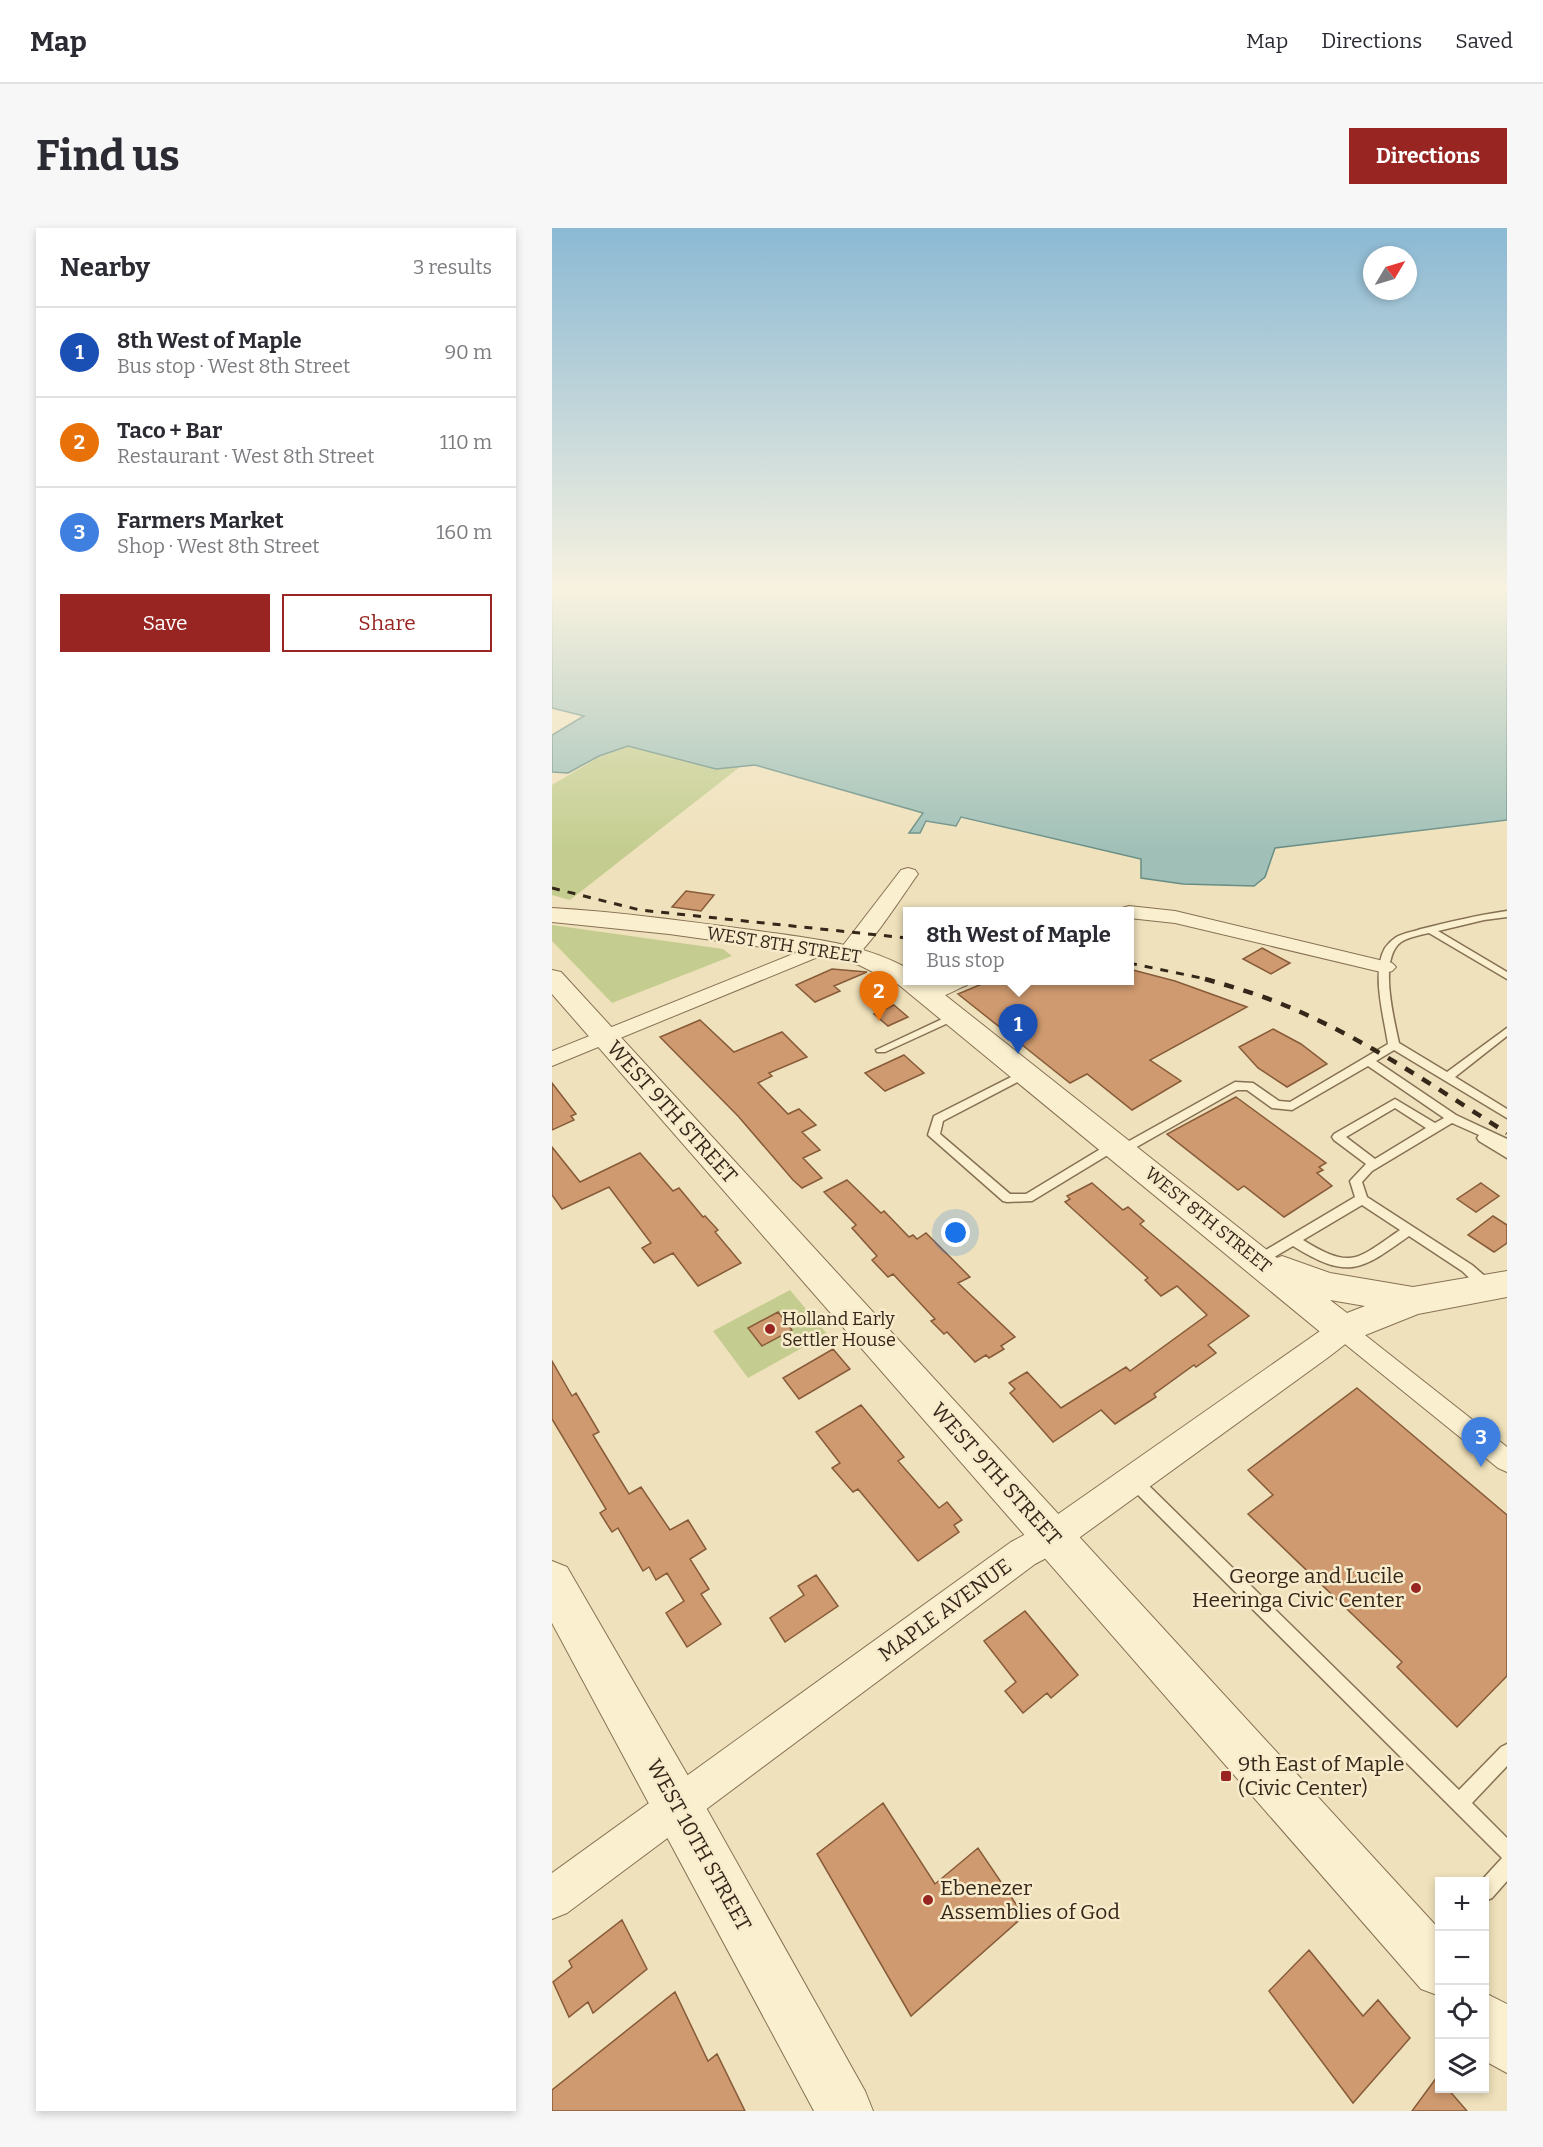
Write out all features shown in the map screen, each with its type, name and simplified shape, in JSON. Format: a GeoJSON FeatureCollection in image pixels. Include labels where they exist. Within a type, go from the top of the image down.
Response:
{"type":"FeatureCollection","features":[{"type":"Feature","properties":{"kind":"street"},"geometry":{"type":"LineString","coordinates":[[848,952],[868,929],[908,874]]}},
{"type":"Feature","properties":{"kind":"street","name":"WEST 8TH STREET"},"geometry":{"type":"LineString","coordinates":[[552,902],[657,924]]}},
{"type":"Feature","properties":{"kind":"street"},"geometry":{"type":"LineString","coordinates":[[1134,913],[1175,917],[1385,967]]}},
{"type":"Feature","properties":{"kind":"street","name":"WEST 8TH STREET"},"geometry":{"type":"LineString","coordinates":[[552,915],[657,924],[848,952],[879,963],[903,978]]}},
{"type":"Feature","properties":{"kind":"street"},"geometry":{"type":"LineString","coordinates":[[552,1059],[600,1031],[795,944]]}},
{"type":"Feature","properties":{"kind":"street"},"geometry":{"type":"LineString","coordinates":[[552,1042],[600,1031],[823,948]]}},
{"type":"Feature","properties":{"kind":"street","name":"WEST 9TH STREET"},"geometry":{"type":"LineString","coordinates":[[552,978],[1053,1537],[1435,1955]]}},
{"type":"Feature","properties":{"kind":"street","name":"WEST 8TH STREET"},"geometry":{"type":"LineString","coordinates":[[915,985],[1507,1461]]}},
{"type":"Feature","properties":{"kind":"street"},"geometry":{"type":"LineString","coordinates":[[1259,1260],[1327,1286],[1413,1301]]}},
{"type":"Feature","properties":{"kind":"street"},"geometry":{"type":"LineString","coordinates":[[1342,1330],[1413,1301],[1498,1285]]}},
{"type":"Feature","properties":{"kind":"street","name":"MAPLE AVENUE"},"geometry":{"type":"LineString","coordinates":[[552,1898],[1014,1560],[1053,1537],[1320,1348],[1342,1330]]}},
{"type":"Feature","properties":{"kind":"street","name":"WEST 10TH STREET"},"geometry":{"type":"LineString","coordinates":[[552,1581],[845,2111]]}},
{"type":"Feature","properties":{"kind":"street"},"geometry":{"type":"LineString","coordinates":[[1489,2024],[1507,2044]]}},
{"type":"Feature","properties":{"kind":"lane"},"geometry":{"type":"LineString","coordinates":[[1394,1045],[1383,975],[1388,953],[1397,941],[1430,930],[1507,914]]}},
{"type":"Feature","properties":{"kind":"lane"},"geometry":{"type":"LineString","coordinates":[[1430,930],[1507,976]]}},
{"type":"Feature","properties":{"kind":"lane"},"geometry":{"type":"LineString","coordinates":[[881,1050],[955,1016]]}},
{"type":"Feature","properties":{"kind":"lane"},"geometry":{"type":"LineString","coordinates":[[1448,1077],[1507,1031]]}},
{"type":"Feature","properties":{"kind":"lane"},"geometry":{"type":"LineString","coordinates":[[1027,1073],[938,1119],[934,1135],[1007,1198],[1028,1197],[1234,1086],[1249,1086],[1276,1105],[1292,1106],[1394,1045]]}},
{"type":"Feature","properties":{"kind":"lane"},"geometry":{"type":"LineString","coordinates":[[1394,1045],[1507,1114]]}},
{"type":"Feature","properties":{"kind":"lane"},"geometry":{"type":"LineString","coordinates":[[1368,1061],[1507,1154]]}},
{"type":"Feature","properties":{"kind":"lane"},"geometry":{"type":"LineString","coordinates":[[1374,1164],[1338,1137],[1395,1103],[1434,1128]]}},
{"type":"Feature","properties":{"kind":"lane"},"geometry":{"type":"LineString","coordinates":[[1452,1118],[1374,1164],[1356,1181],[1362,1199],[1467,1268],[1498,1285]]}},
{"type":"Feature","properties":{"kind":"lane"},"geometry":{"type":"LineString","coordinates":[[1452,1118],[1507,1144]]}},
{"type":"Feature","properties":{"kind":"lane"},"geometry":{"type":"LineString","coordinates":[[1259,1260],[1362,1199]]}},
{"type":"Feature","properties":{"kind":"lane"},"geometry":{"type":"LineString","coordinates":[[1292,1239],[1316,1255],[1342,1265],[1359,1264],[1410,1230]]}},
{"type":"Feature","properties":{"kind":"lane"},"geometry":{"type":"LineString","coordinates":[[1133,1480],[1507,1851]]}},
{"type":"Feature","properties":{"kind":"lane"},"geometry":{"type":"LineString","coordinates":[[1459,1803],[1507,1753]]}},
{"type":"Feature","properties":{"kind":"lane"},"geometry":{"type":"LineString","coordinates":[[1489,1886],[1507,1866]]}},
{"type":"Feature","properties":{"kind":"green space"},"geometry":{"type":"Polygon","coordinates":[[[629,746],[716,769],[741,766],[570,900],[552,895],[552,785],[599,757],[629,746]]]}},
{"type":"Feature","properties":{"kind":"green space"},"geometry":{"type":"Polygon","coordinates":[[[552,925],[723,949],[732,956],[612,1003],[552,941],[552,925]]]}},
{"type":"Feature","properties":{"kind":"green space"},"geometry":{"type":"Polygon","coordinates":[[[790,1290],[827,1334],[748,1378],[713,1331],[790,1290]]]}},
{"type":"Feature","properties":{"kind":"water"},"geometry":{"type":"Polygon","coordinates":[[[552,676],[1507,676],[1507,820],[1275,848],[1265,877],[1254,886],[1183,884],[1141,878],[1141,859],[961,817],[956,826],[926,821],[920,833],[909,833],[923,813],[755,765],[716,769],[628,746],[599,756],[568,773],[552,772],[552,735],[584,716],[552,708],[552,676]]]}},
{"type":"Feature","properties":{"kind":"building"},"geometry":{"type":"Polygon","coordinates":[[[686,891],[714,895],[701,911],[672,907],[686,891]]]}},
{"type":"Feature","properties":{"kind":"building"},"geometry":{"type":"Polygon","coordinates":[[[1262,948],[1290,963],[1271,974],[1243,959],[1262,948]]]}},
{"type":"Feature","properties":{"kind":"building"},"geometry":{"type":"Polygon","coordinates":[[[832,969],[867,972],[834,986],[840,991],[815,1002],[796,985],[832,969]]]}},
{"type":"Feature","properties":{"kind":"building"},"geometry":{"type":"Polygon","coordinates":[[[1134,970],[1175,981],[1247,1007],[1150,1060],[1181,1081],[1132,1110],[1087,1074],[1070,1083],[958,994],[979,985],[1134,985],[1134,970]]]}},
{"type":"Feature","properties":{"kind":"building"},"geometry":{"type":"Polygon","coordinates":[[[894,1005],[908,1017],[888,1026],[874,1014],[894,1005]]]}},
{"type":"Feature","properties":{"kind":"building"},"geometry":{"type":"Polygon","coordinates":[[[700,1020],[734,1052],[782,1032],[807,1057],[769,1073],[772,1076],[758,1083],[788,1114],[799,1109],[816,1125],[802,1132],[820,1150],[803,1158],[822,1178],[802,1188],[738,1116],[660,1037],[700,1020]]]}},
{"type":"Feature","properties":{"kind":"building"},"geometry":{"type":"Polygon","coordinates":[[[1273,1029],[1301,1044],[1327,1064],[1287,1087],[1258,1068],[1239,1047],[1273,1029]]]}},
{"type":"Feature","properties":{"kind":"building"},"geometry":{"type":"Polygon","coordinates":[[[904,1055],[924,1073],[885,1091],[865,1073],[904,1055]]]}},
{"type":"Feature","properties":{"kind":"building"},"geometry":{"type":"Polygon","coordinates":[[[552,1083],[576,1114],[571,1116],[574,1120],[552,1130],[552,1083]]]}},
{"type":"Feature","properties":{"kind":"building"},"geometry":{"type":"Polygon","coordinates":[[[1236,1097],[1326,1163],[1319,1167],[1323,1170],[1317,1173],[1332,1186],[1284,1217],[1244,1186],[1238,1190],[1167,1134],[1236,1097]]]}},
{"type":"Feature","properties":{"kind":"building"},"geometry":{"type":"Polygon","coordinates":[[[552,1147],[580,1182],[640,1153],[673,1191],[679,1188],[703,1217],[705,1216],[718,1230],[715,1232],[741,1263],[698,1286],[673,1253],[654,1263],[642,1248],[651,1243],[609,1187],[562,1209],[552,1195],[552,1147]]]}},
{"type":"Feature","properties":{"kind":"building"},"geometry":{"type":"Polygon","coordinates":[[[847,1180],[881,1213],[884,1211],[909,1237],[913,1235],[917,1239],[926,1233],[970,1277],[958,1283],[1015,1337],[1001,1346],[1004,1349],[989,1358],[986,1355],[975,1362],[947,1332],[944,1334],[931,1321],[935,1319],[893,1274],[888,1277],[872,1260],[877,1256],[852,1228],[856,1225],[824,1192],[847,1180]]]}},
{"type":"Feature","properties":{"kind":"building"},"geometry":{"type":"Polygon","coordinates":[[[1092,1183],[1123,1210],[1128,1207],[1144,1221],[1140,1224],[1142,1226],[1249,1316],[1208,1345],[1216,1353],[1196,1367],[1194,1365],[1154,1394],[1156,1397],[1115,1424],[1101,1410],[1053,1442],[1010,1393],[1015,1389],[1009,1383],[1027,1372],[1061,1408],[1126,1367],[1130,1371],[1207,1315],[1177,1286],[1161,1296],[1145,1280],[1148,1278],[1065,1202],[1070,1199],[1067,1196],[1092,1183]]]}},
{"type":"Feature","properties":{"kind":"building"},"geometry":{"type":"Polygon","coordinates":[[[1481,1183],[1499,1196],[1476,1212],[1457,1199],[1481,1183]]]}},
{"type":"Feature","properties":{"kind":"building"},"geometry":{"type":"Polygon","coordinates":[[[1493,1216],[1507,1225],[1507,1243],[1494,1252],[1468,1235],[1493,1216]]]}},
{"type":"Feature","properties":{"kind":"building","name":"Holland Early Settler House"},"geometry":{"type":"Polygon","coordinates":[[[778,1312],[792,1330],[762,1346],[748,1328],[778,1312]]]}},
{"type":"Feature","properties":{"kind":"building"},"geometry":{"type":"Polygon","coordinates":[[[833,1349],[850,1369],[799,1399],[783,1378],[833,1349]]]}},
{"type":"Feature","properties":{"kind":"building"},"geometry":{"type":"Polygon","coordinates":[[[552,1361],[572,1396],[576,1393],[599,1432],[593,1435],[629,1494],[641,1487],[670,1530],[688,1520],[706,1549],[690,1559],[709,1589],[701,1594],[721,1624],[687,1647],[666,1613],[684,1601],[667,1573],[656,1580],[649,1567],[643,1571],[618,1528],[612,1532],[600,1513],[606,1509],[552,1419],[552,1361]]]}},
{"type":"Feature","properties":{"kind":"building","name":"George and Lucile Heeringa Civic Center"},"geometry":{"type":"Polygon","coordinates":[[[1357,1388],[1507,1515],[1507,1676],[1457,1727],[1397,1667],[1402,1662],[1248,1514],[1273,1495],[1248,1470],[1357,1388]]]}},
{"type":"Feature","properties":{"kind":"building"},"geometry":{"type":"Polygon","coordinates":[[[861,1405],[904,1457],[898,1461],[939,1508],[947,1502],[962,1520],[954,1525],[959,1532],[918,1561],[858,1489],[853,1492],[832,1468],[840,1463],[816,1432],[861,1405]]]}},
{"type":"Feature","properties":{"kind":"building"},"geometry":{"type":"Polygon","coordinates":[[[816,1575],[838,1606],[785,1642],[770,1618],[804,1595],[798,1586],[816,1575]]]}},
{"type":"Feature","properties":{"kind":"building"},"geometry":{"type":"Polygon","coordinates":[[[1025,1611],[1078,1675],[1051,1698],[1047,1693],[1023,1713],[1005,1691],[1016,1682],[984,1641],[1025,1611]]]}},
{"type":"Feature","properties":{"kind":"building","name":"Ebenezer Assemblies of God"},"geometry":{"type":"Polygon","coordinates":[[[883,1803],[935,1884],[978,1848],[1024,1916],[911,2016],[817,1854],[883,1803]]]}},
{"type":"Feature","properties":{"kind":"building"},"geometry":{"type":"Polygon","coordinates":[[[622,1920],[647,1969],[593,2013],[588,2002],[569,2017],[553,1982],[572,1967],[569,1961],[622,1920]]]}},
{"type":"Feature","properties":{"kind":"building"},"geometry":{"type":"Polygon","coordinates":[[[1309,1950],[1363,2016],[1378,2000],[1410,2038],[1353,2103],[1269,1991],[1309,1950]]]}},
{"type":"Feature","properties":{"kind":"building"},"geometry":{"type":"Polygon","coordinates":[[[675,1992],[708,2061],[717,2054],[745,2111],[552,2111],[552,2090],[675,1992]]]}},
{"type":"Feature","properties":{"kind":"building"},"geometry":{"type":"Polygon","coordinates":[[[1435,2080],[1435,2093],[1451,2093],[1467,2111],[1412,2111],[1435,2080]]]}},
{"type":"Feature","properties":{"kind":"railway"},"geometry":{"type":"LineString","coordinates":[[552,888],[640,910],[903,938]]}},
{"type":"Feature","properties":{"kind":"railway"},"geometry":{"type":"LineString","coordinates":[[1134,964],[1211,980]]}},
{"type":"Feature","properties":{"kind":"railway"},"geometry":{"type":"LineString","coordinates":[[1205,979],[1271,1000],[1335,1029],[1410,1071],[1507,1133]]}},
{"type":"Feature","properties":{"kind":"place","name":"Taco + Bar"},"geometry":{"type":"Point","coordinates":[879,1021]}},
{"type":"Feature","properties":{"kind":"place","name":"8th West of Maple"},"geometry":{"type":"Point","coordinates":[1018,1054]}},
{"type":"Feature","properties":{"kind":"place","name":"Holland Early Settler House"},"geometry":{"type":"Point","coordinates":[770,1329]}},
{"type":"Feature","properties":{"kind":"place","name":"Farmers Market"},"geometry":{"type":"Point","coordinates":[1481,1467]}},
{"type":"Feature","properties":{"kind":"place","name":"George and Lucile Heeringa Civic Center"},"geometry":{"type":"Point","coordinates":[1416,1588]}},
{"type":"Feature","properties":{"kind":"place","name":"9th East of Maple (Civic Center)"},"geometry":{"type":"Point","coordinates":[1226,1776]}},
{"type":"Feature","properties":{"kind":"place","name":"Ebenezer Assemblies of God"},"geometry":{"type":"Point","coordinates":[928,1900]}}]}
